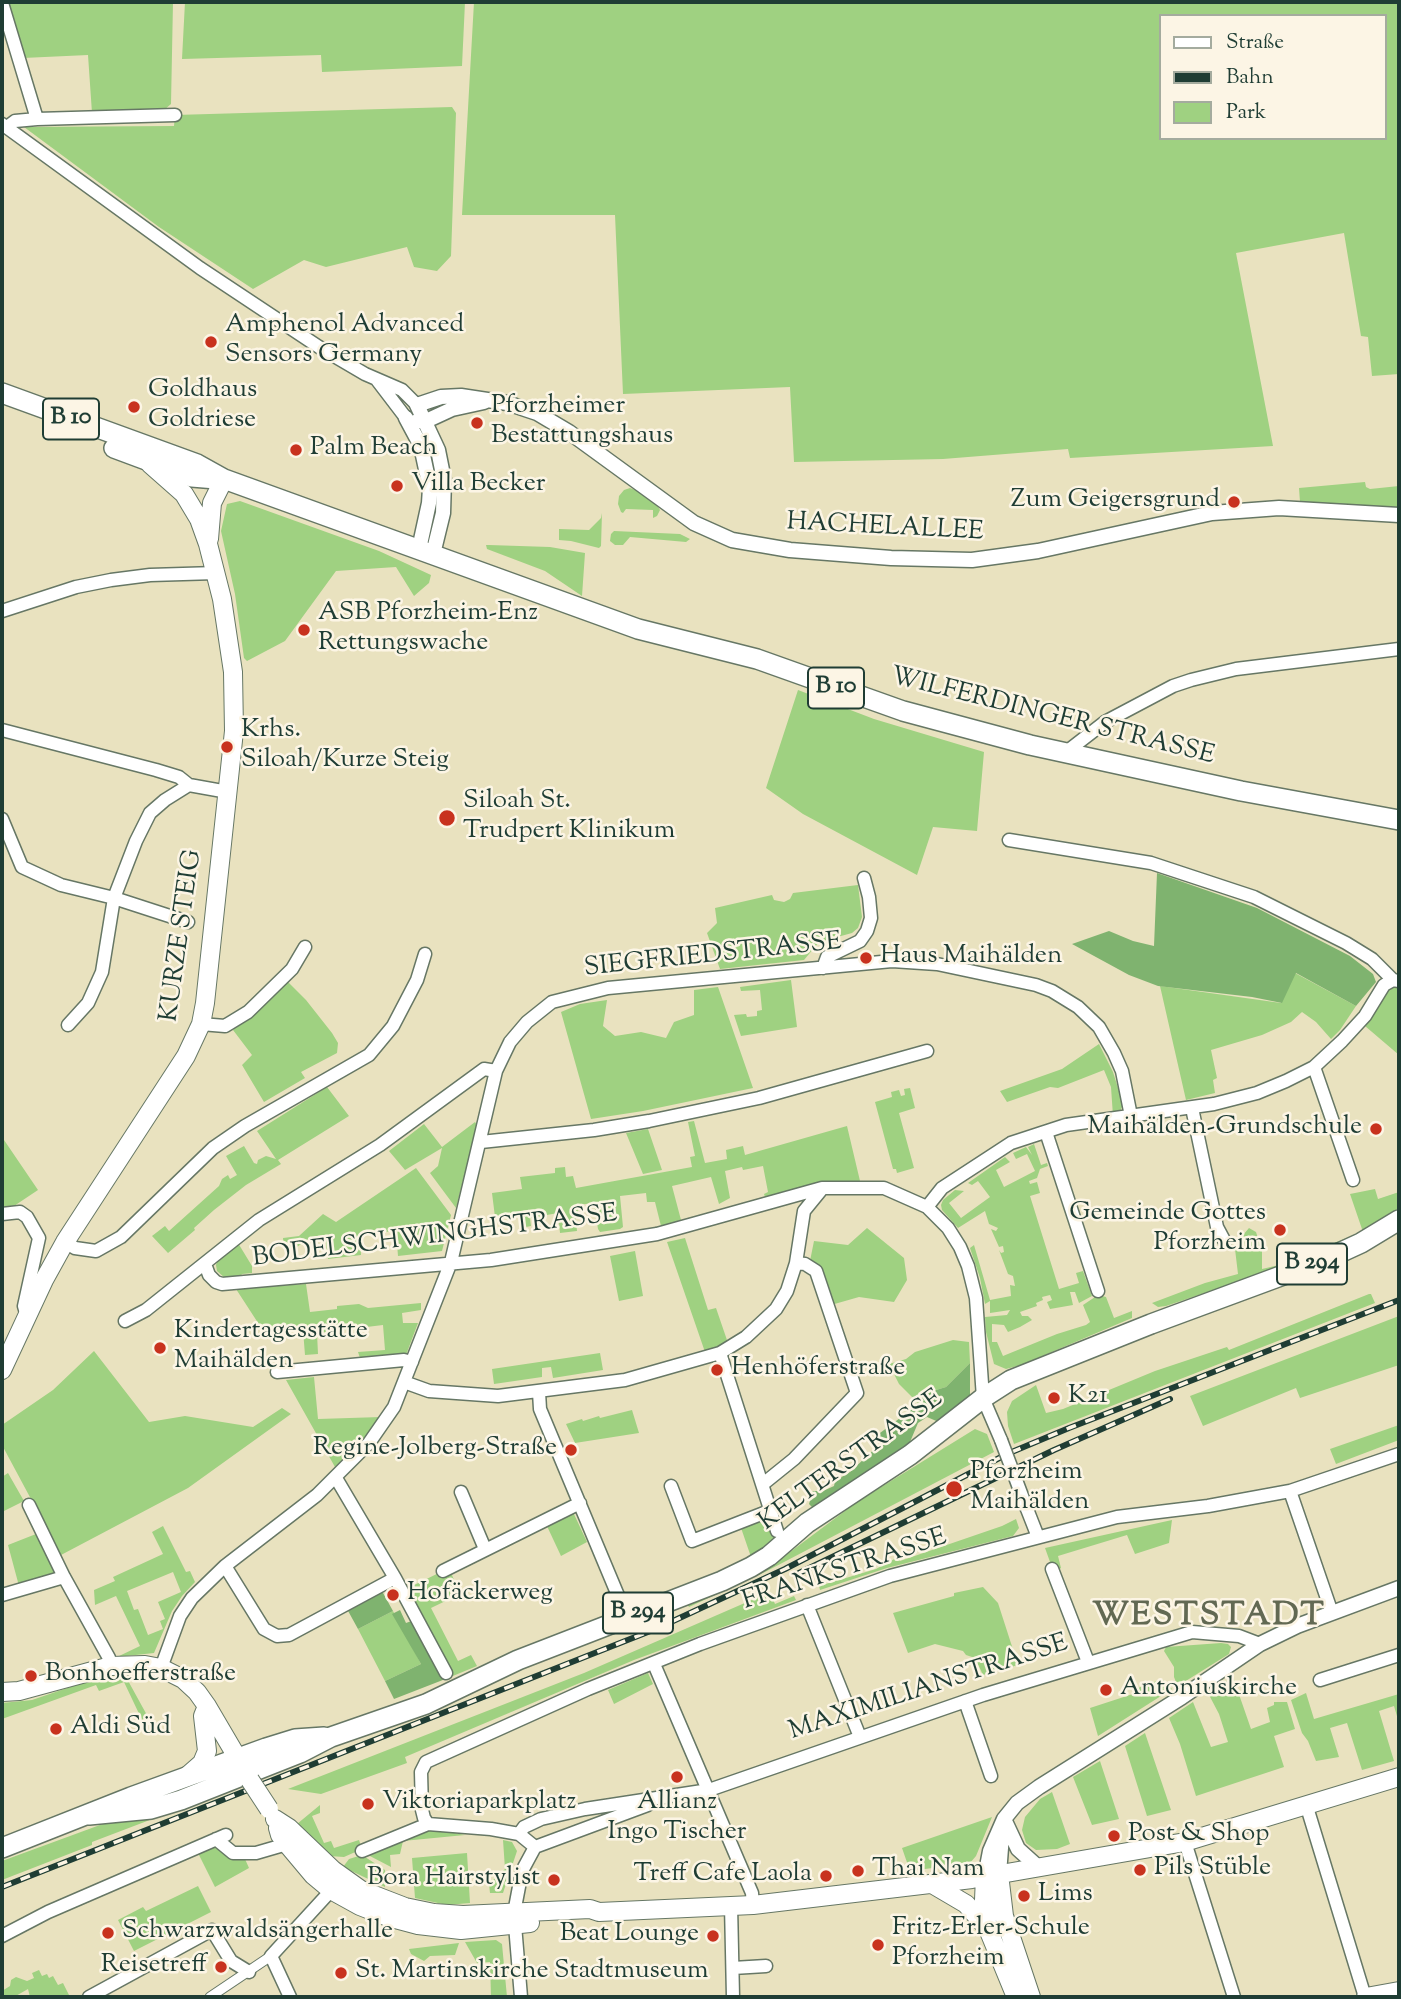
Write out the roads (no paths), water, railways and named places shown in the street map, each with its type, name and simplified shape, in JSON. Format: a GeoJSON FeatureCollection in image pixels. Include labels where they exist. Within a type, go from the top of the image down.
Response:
{"type":"FeatureCollection","features":[{"type":"Feature","properties":{"kind":"main road","name":"B 10"},"geometry":{"type":"LineString","coordinates":[[2,393],[197,464],[223,479]]}},
{"type":"Feature","properties":{"kind":"main road","name":"B 10"},"geometry":{"type":"LineString","coordinates":[[2,405],[192,477],[223,479]]}},
{"type":"Feature","properties":{"kind":"main road","name":"KURZE STEIG"},"geometry":{"type":"LineString","coordinates":[[2,1370],[26,1315],[65,1242],[178,1069],[201,1024],[208,982],[234,731],[234,681],[228,630],[216,573],[199,519],[184,494],[145,460]]}},
{"type":"Feature","properties":{"kind":"main road"},"geometry":{"type":"LineString","coordinates":[[199,519],[204,498],[223,479]]}},
{"type":"Feature","properties":{"kind":"main road","name":"KURZE STEIG"},"geometry":{"type":"LineString","coordinates":[[208,544],[212,503],[223,479]]}},
{"type":"Feature","properties":{"kind":"main road","name":"WILFERDINGER STRASSE"},"geometry":{"type":"LineString","coordinates":[[223,479],[638,629],[757,659],[902,711],[1065,753],[1252,793],[1399,820]]}},
{"type":"Feature","properties":{"kind":"main road","name":"KELTERSTRASSE"},"geometry":{"type":"LineString","coordinates":[[89,1815],[151,1809],[181,1800],[246,1771],[295,1739],[331,1737],[426,1704],[518,1660],[722,1581],[757,1564],[824,1511],[910,1455],[983,1398],[1012,1380],[1324,1260],[1361,1243],[1399,1220]]}},
{"type":"Feature","properties":{"kind":"main road"},"geometry":{"type":"LineString","coordinates":[[2,1692],[19,1691],[111,1667],[145,1665],[161,1668],[183,1679],[207,1706],[272,1814],[280,1835],[313,1875],[362,1889],[389,1901],[434,1913],[463,1915],[515,1918],[590,1909],[599,1912],[752,1905],[931,1884],[1185,1842],[1399,1777]]}},
{"type":"Feature","properties":{"kind":"main road"},"geometry":{"type":"LineString","coordinates":[[185,1778],[196,1769],[207,1751],[202,1716],[207,1706]]}},
{"type":"Feature","properties":{"kind":"main road","name":"KELTERSTRASSE"},"geometry":{"type":"LineString","coordinates":[[2,1849],[185,1778],[246,1771]]}},
{"type":"Feature","properties":{"kind":"main road"},"geometry":{"type":"LineString","coordinates":[[272,1814],[325,1865],[337,1884]]}},
{"type":"Feature","properties":{"kind":"main road"},"geometry":{"type":"LineString","coordinates":[[992,1875],[984,1900],[988,1929],[1016,1997]]}},
{"type":"Feature","properties":{"kind":"main road"},"geometry":{"type":"LineString","coordinates":[[992,1875],[1031,1997]]}},
{"type":"Feature","properties":{"kind":"main road"},"geometry":{"type":"LineString","coordinates":[[931,1884],[963,1901],[988,1929]]}},
{"type":"Feature","properties":{"kind":"main road"},"geometry":{"type":"LineString","coordinates":[[1366,1997],[1399,1991]]}},
{"type":"Feature","properties":{"kind":"street"},"geometry":{"type":"LineString","coordinates":[[2,3],[37,119]]}},
{"type":"Feature","properties":{"kind":"street"},"geometry":{"type":"LineString","coordinates":[[175,115],[37,119],[15,121],[4,126],[211,276],[319,347],[377,380],[402,390],[417,405],[438,450],[444,480],[443,513],[426,552]]}},
{"type":"Feature","properties":{"kind":"street"},"geometry":{"type":"LineString","coordinates":[[377,380],[406,418],[421,446],[430,488],[426,552]]}},
{"type":"Feature","properties":{"kind":"street","name":"HACHELALLEE"},"geometry":{"type":"LineString","coordinates":[[417,405],[461,396],[507,403],[551,421],[694,523],[732,540],[764,547],[891,558],[972,561],[1030,553],[1212,513],[1279,508],[1399,515]]}},
{"type":"Feature","properties":{"kind":"street","name":"HACHELALLEE"},"geometry":{"type":"LineString","coordinates":[[426,421],[452,409],[488,401]]}},
{"type":"Feature","properties":{"kind":"street"},"geometry":{"type":"LineString","coordinates":[[406,418],[417,405]]}},
{"type":"Feature","properties":{"kind":"street"},"geometry":{"type":"LineString","coordinates":[[406,418],[426,421]]}},
{"type":"Feature","properties":{"kind":"street"},"geometry":{"type":"LineString","coordinates":[[2,611],[76,587],[111,580],[150,575],[216,573]]}},
{"type":"Feature","properties":{"kind":"street"},"geometry":{"type":"LineString","coordinates":[[1065,753],[1105,722],[1172,686],[1191,680],[1236,669],[1399,649]]}},
{"type":"Feature","properties":{"kind":"street"},"geometry":{"type":"LineString","coordinates":[[2,730],[156,770],[179,777],[189,785],[228,792]]}},
{"type":"Feature","properties":{"kind":"street"},"geometry":{"type":"LineString","coordinates":[[68,1026],[88,1003],[102,972],[114,898],[150,813],[189,785]]}},
{"type":"Feature","properties":{"kind":"street"},"geometry":{"type":"LineString","coordinates":[[2,819],[22,867],[61,885],[114,898],[188,922]]}},
{"type":"Feature","properties":{"kind":"street"},"geometry":{"type":"LineString","coordinates":[[1009,841],[1151,863],[1254,897],[1346,943],[1371,959],[1396,981]]}},
{"type":"Feature","properties":{"kind":"street"},"geometry":{"type":"LineString","coordinates":[[823,968],[827,957],[860,941],[867,931],[871,918],[864,878]]}},
{"type":"Feature","properties":{"kind":"street"},"geometry":{"type":"LineString","coordinates":[[201,1024],[225,1026],[248,1012],[292,970],[305,947]]}},
{"type":"Feature","properties":{"kind":"street"},"geometry":{"type":"LineString","coordinates":[[65,1242],[75,1248],[96,1251],[121,1237],[213,1148],[245,1125],[369,1055],[393,1026],[417,980],[425,954]]}},
{"type":"Feature","properties":{"kind":"street","name":"SIEGFRIEDSTRASSE"},"geometry":{"type":"LineString","coordinates":[[496,1071],[510,1042],[527,1022],[552,1002],[572,995],[608,988],[915,961],[1035,985],[1052,991],[1078,1007],[1099,1027],[1122,1071],[1131,1116]]}},
{"type":"Feature","properties":{"kind":"street"},"geometry":{"type":"LineString","coordinates":[[927,1207],[942,1188],[1011,1143],[1066,1125],[1192,1108],[1257,1093],[1314,1067],[1365,1016],[1384,985],[1396,981]]}},
{"type":"Feature","properties":{"kind":"street"},"geometry":{"type":"LineString","coordinates":[[481,1142],[594,1130],[649,1121],[759,1098],[927,1051]]}},
{"type":"Feature","properties":{"kind":"street"},"geometry":{"type":"LineString","coordinates":[[1314,1067],[1353,1180]]}},
{"type":"Feature","properties":{"kind":"street"},"geometry":{"type":"LineString","coordinates":[[125,1321],[146,1311],[259,1220],[380,1145],[484,1069],[496,1071],[451,1262],[404,1382],[384,1423],[357,1458],[306,1504],[225,1566],[192,1598],[180,1616],[161,1668]]}},
{"type":"Feature","properties":{"kind":"street"},"geometry":{"type":"LineString","coordinates":[[1192,1108],[1217,1227],[1225,1242]]}},
{"type":"Feature","properties":{"kind":"street"},"geometry":{"type":"LineString","coordinates":[[1046,1132],[1098,1291]]}},
{"type":"Feature","properties":{"kind":"street"},"geometry":{"type":"LineString","coordinates":[[404,1382],[429,1391],[498,1396],[633,1378],[720,1353],[746,1338],[769,1318],[787,1290],[796,1263],[804,1211],[822,1188]]}},
{"type":"Feature","properties":{"kind":"street","name":"BODELSCHWINGHSTRASSE"},"geometry":{"type":"LineString","coordinates":[[205,1264],[209,1275],[222,1284],[491,1259],[657,1234],[822,1188],[884,1188],[927,1207],[955,1237],[968,1266],[975,1298],[983,1398],[1038,1537]]}},
{"type":"Feature","properties":{"kind":"street"},"geometry":{"type":"LineString","coordinates":[[2,1214],[20,1212],[27,1217],[39,1238],[23,1306],[26,1315]]}},
{"type":"Feature","properties":{"kind":"street"},"geometry":{"type":"LineString","coordinates":[[763,1484],[794,1459],[857,1393],[816,1271],[805,1264],[796,1263]]}},
{"type":"Feature","properties":{"kind":"street"},"geometry":{"type":"LineString","coordinates":[[720,1353],[777,1531]]}},
{"type":"Feature","properties":{"kind":"street"},"geometry":{"type":"LineString","coordinates":[[277,1372],[404,1360],[412,1362]]}},
{"type":"Feature","properties":{"kind":"street"},"geometry":{"type":"LineString","coordinates":[[539,1392],[540,1409],[627,1618]]}},
{"type":"Feature","properties":{"kind":"street","name":"FRANKSTRASSE"},"geometry":{"type":"LineString","coordinates":[[428,1824],[422,1810],[421,1772],[426,1762],[588,1689],[807,1605],[890,1576],[1117,1517],[1208,1506],[1290,1491],[1399,1454]]}},
{"type":"Feature","properties":{"kind":"street"},"geometry":{"type":"LineString","coordinates":[[335,1478],[395,1578],[446,1674]]}},
{"type":"Feature","properties":{"kind":"street"},"geometry":{"type":"LineString","coordinates":[[670,1486],[692,1541],[769,1511]]}},
{"type":"Feature","properties":{"kind":"street"},"geometry":{"type":"LineString","coordinates":[[1290,1491],[1332,1613]]}},
{"type":"Feature","properties":{"kind":"street"},"geometry":{"type":"LineString","coordinates":[[461,1492],[485,1549]]}},
{"type":"Feature","properties":{"kind":"street"},"geometry":{"type":"LineString","coordinates":[[443,1571],[580,1503]]}},
{"type":"Feature","properties":{"kind":"street"},"geometry":{"type":"LineString","coordinates":[[29,1505],[64,1577],[109,1658],[111,1667]]}},
{"type":"Feature","properties":{"kind":"street"},"geometry":{"type":"LineString","coordinates":[[225,1566],[264,1629],[278,1636],[289,1635],[395,1578]]}},
{"type":"Feature","properties":{"kind":"street"},"geometry":{"type":"LineString","coordinates":[[1052,1569],[1088,1662]]}},
{"type":"Feature","properties":{"kind":"street"},"geometry":{"type":"LineString","coordinates":[[2,1595],[64,1577]]}},
{"type":"Feature","properties":{"kind":"street"},"geometry":{"type":"LineString","coordinates":[[992,1875],[990,1852],[1004,1819],[1017,1803],[1039,1787],[1182,1697],[1260,1644],[1297,1626],[1399,1588]]}},
{"type":"Feature","properties":{"kind":"street"},"geometry":{"type":"LineString","coordinates":[[807,1605],[860,1737]]}},
{"type":"Feature","properties":{"kind":"street","name":"MAXIMILIANSTRASSE"},"geometry":{"type":"LineString","coordinates":[[519,1834],[524,1827],[541,1819],[585,1809],[709,1790],[965,1702],[1192,1632],[1239,1636],[1260,1644]]}},
{"type":"Feature","properties":{"kind":"street"},"geometry":{"type":"LineString","coordinates":[[1320,1680],[1399,1655]]}},
{"type":"Feature","properties":{"kind":"street"},"geometry":{"type":"LineString","coordinates":[[654,1664],[752,1893],[752,1905]]}},
{"type":"Feature","properties":{"kind":"street"},"geometry":{"type":"LineString","coordinates":[[965,1702],[991,1776]]}},
{"type":"Feature","properties":{"kind":"street","name":"MAXIMILIANSTRASSE"},"geometry":{"type":"LineString","coordinates":[[535,1847],[671,1796]]}},
{"type":"Feature","properties":{"kind":"street"},"geometry":{"type":"LineString","coordinates":[[1306,1804],[1366,1997]]}},
{"type":"Feature","properties":{"kind":"street"},"geometry":{"type":"LineString","coordinates":[[1004,1819],[1018,1849],[1038,1867]]}},
{"type":"Feature","properties":{"kind":"street"},"geometry":{"type":"LineString","coordinates":[[362,1851],[428,1824],[519,1834],[535,1847],[522,1871],[515,1918],[521,1997]]}},
{"type":"Feature","properties":{"kind":"street"},"geometry":{"type":"LineString","coordinates":[[2,1936],[48,1912],[221,1837],[233,1853],[256,1853],[286,1844]]}},
{"type":"Feature","properties":{"kind":"street"},"geometry":{"type":"LineString","coordinates":[[1185,1842],[1234,1997]]}},
{"type":"Feature","properties":{"kind":"street"},"geometry":{"type":"LineString","coordinates":[[211,1997],[271,1955],[337,1884]]}},
{"type":"Feature","properties":{"kind":"street"},"geometry":{"type":"LineString","coordinates":[[731,1905],[733,1997]]}},
{"type":"Feature","properties":{"kind":"street"},"geometry":{"type":"LineString","coordinates":[[89,1997],[212,1930],[231,1961],[250,1972]]}},
{"type":"Feature","properties":{"kind":"street"},"geometry":{"type":"LineString","coordinates":[[271,1955],[290,1997]]}},
{"type":"Feature","properties":{"kind":"street"},"geometry":{"type":"LineString","coordinates":[[733,1968],[766,1966]]}},
{"type":"Feature","properties":{"kind":"railway"},"geometry":{"type":"LineString","coordinates":[[2,1887],[658,1628],[785,1569],[1007,1454],[1399,1300]]}},
{"type":"Feature","properties":{"kind":"railway"},"geometry":{"type":"LineString","coordinates":[[799,1573],[1054,1450],[1170,1399]]}},
{"type":"Feature","properties":{"kind":"place","name":"Amphenol Advanced Sensors Germany"},"geometry":{"type":"Point","coordinates":[211,342]}},
{"type":"Feature","properties":{"kind":"place","name":"Goldhaus Goldriese"},"geometry":{"type":"Point","coordinates":[134,407]}},
{"type":"Feature","properties":{"kind":"place","name":"Pforzheimer Bestattungshaus"},"geometry":{"type":"Point","coordinates":[477,423]}},
{"type":"Feature","properties":{"kind":"place","name":"Palm Beach"},"geometry":{"type":"Point","coordinates":[296,450]}},
{"type":"Feature","properties":{"kind":"place","name":"Villa Becker"},"geometry":{"type":"Point","coordinates":[397,486]}},
{"type":"Feature","properties":{"kind":"place","name":"Zum Geigersgrund"},"geometry":{"type":"Point","coordinates":[1234,502]}},
{"type":"Feature","properties":{"kind":"place","name":"ASB Pforzheim-Enz Rettungswache"},"geometry":{"type":"Point","coordinates":[304,630]}},
{"type":"Feature","properties":{"kind":"place","name":"Krhs. Siloah/Kurze Steig"},"geometry":{"type":"Point","coordinates":[227,747]}},
{"type":"Feature","properties":{"kind":"place","name":"Siloah St. Trudpert Klinikum"},"geometry":{"type":"Point","coordinates":[447,818]}},
{"type":"Feature","properties":{"kind":"place","name":"Haus Maihälden"},"geometry":{"type":"Point","coordinates":[866,958]}},
{"type":"Feature","properties":{"kind":"place","name":"Maihälden-Grundschule"},"geometry":{"type":"Point","coordinates":[1376,1129]}},
{"type":"Feature","properties":{"kind":"place","name":"Gemeinde Gottes Pforzheim"},"geometry":{"type":"Point","coordinates":[1280,1230]}},
{"type":"Feature","properties":{"kind":"place","name":"Kindertagesstätte Maihälden"},"geometry":{"type":"Point","coordinates":[160,1348]}},
{"type":"Feature","properties":{"kind":"place","name":"Henhöferstraße"},"geometry":{"type":"Point","coordinates":[717,1370]}},
{"type":"Feature","properties":{"kind":"place","name":"K21"},"geometry":{"type":"Point","coordinates":[1054,1398]}},
{"type":"Feature","properties":{"kind":"place","name":"Regine-Jolberg-Straße"},"geometry":{"type":"Point","coordinates":[571,1450]}},
{"type":"Feature","properties":{"kind":"place","name":"Pforzheim Maihälden"},"geometry":{"type":"Point","coordinates":[954,1489]}},
{"type":"Feature","properties":{"kind":"place","name":"Hofäckerweg"},"geometry":{"type":"Point","coordinates":[393,1595]}},
{"type":"Feature","properties":{"kind":"place","name":"Bonhoefferstraße"},"geometry":{"type":"Point","coordinates":[31,1676]}},
{"type":"Feature","properties":{"kind":"place","name":"Antoniuskirche"},"geometry":{"type":"Point","coordinates":[1106,1690]}},
{"type":"Feature","properties":{"kind":"place","name":"Aldi Süd"},"geometry":{"type":"Point","coordinates":[56,1729]}},
{"type":"Feature","properties":{"kind":"place","name":"Allianz Ingo Tischer"},"geometry":{"type":"Point","coordinates":[677,1777]}},
{"type":"Feature","properties":{"kind":"place","name":"Viktoriaparkplatz"},"geometry":{"type":"Point","coordinates":[368,1804]}},
{"type":"Feature","properties":{"kind":"place","name":"Post & Shop"},"geometry":{"type":"Point","coordinates":[1114,1836]}},
{"type":"Feature","properties":{"kind":"place","name":"Pils Stüble"},"geometry":{"type":"Point","coordinates":[1140,1870]}},
{"type":"Feature","properties":{"kind":"place","name":"Thai Nam"},"geometry":{"type":"Point","coordinates":[858,1871]}},
{"type":"Feature","properties":{"kind":"place","name":"Treff Cafe Laola"},"geometry":{"type":"Point","coordinates":[826,1876]}},
{"type":"Feature","properties":{"kind":"place","name":"Bora Hairstylist"},"geometry":{"type":"Point","coordinates":[554,1880]}},
{"type":"Feature","properties":{"kind":"place","name":"Lims"},"geometry":{"type":"Point","coordinates":[1024,1896]}},
{"type":"Feature","properties":{"kind":"place","name":"Schwarzwaldsängerhalle"},"geometry":{"type":"Point","coordinates":[108,1933]}},
{"type":"Feature","properties":{"kind":"place","name":"Beat Lounge"},"geometry":{"type":"Point","coordinates":[713,1936]}},
{"type":"Feature","properties":{"kind":"place","name":"Fritz-Erler-Schule Pforzheim"},"geometry":{"type":"Point","coordinates":[878,1945]}},
{"type":"Feature","properties":{"kind":"place","name":"Reisetreff"},"geometry":{"type":"Point","coordinates":[221,1967]}},
{"type":"Feature","properties":{"kind":"place","name":"St. Martinskirche Stadtmuseum"},"geometry":{"type":"Point","coordinates":[341,1973]}},
{"type":"Feature","properties":{"kind":"district","name":"WESTSTADT"},"geometry":{"type":"Point","coordinates":[1209,1618]}}]}
